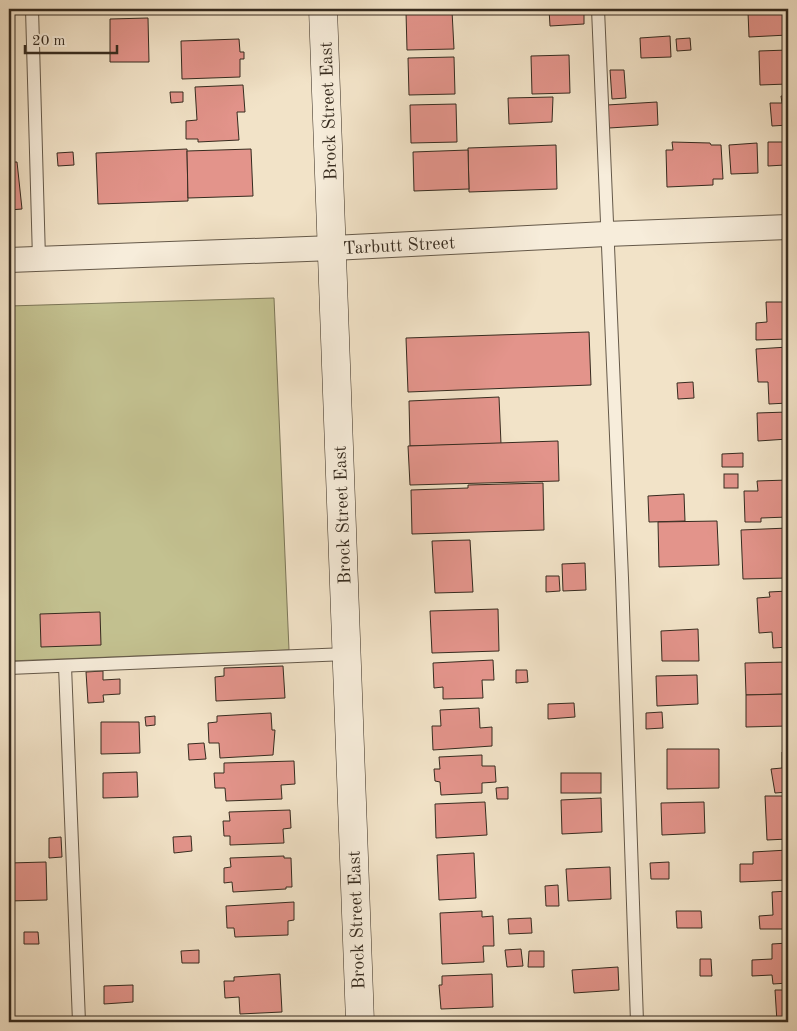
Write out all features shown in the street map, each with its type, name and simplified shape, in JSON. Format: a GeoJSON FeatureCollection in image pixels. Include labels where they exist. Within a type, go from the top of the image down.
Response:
{"type":"FeatureCollection","features":[{"type":"Feature","properties":{"kind":"street","name":"Brock Street East"},"geometry":{"type":"LineString","coordinates":[[324,9],[360,1022]]}},
{"type":"Feature","properties":{"kind":"street","name":"Tarbutt Street"},"geometry":{"type":"LineString","coordinates":[[9,260],[333,248],[788,227]]}},
{"type":"Feature","properties":{"kind":"lane"},"geometry":{"type":"LineString","coordinates":[[32,9],[39,259]]}},
{"type":"Feature","properties":{"kind":"lane"},"geometry":{"type":"LineString","coordinates":[[598,9],[621,558],[636,1022]]}},
{"type":"Feature","properties":{"kind":"lane"},"geometry":{"type":"LineString","coordinates":[[9,668],[347,654]]}},
{"type":"Feature","properties":{"kind":"lane"},"geometry":{"type":"LineString","coordinates":[[65,666],[79,1022]]}},
{"type":"Feature","properties":{"kind":"shaded area"},"geometry":{"type":"Polygon","coordinates":[[[274,298],[289,650],[9,661],[9,306],[274,298]]]}},
{"type":"Feature","properties":{"kind":"building"},"geometry":{"type":"Polygon","coordinates":[[[144,9],[173,9],[173,13],[144,14],[144,9]]]}},
{"type":"Feature","properties":{"kind":"building"},"geometry":{"type":"Polygon","coordinates":[[[549,9],[584,9],[584,24],[550,26],[549,9]]]}},
{"type":"Feature","properties":{"kind":"building"},"geometry":{"type":"Polygon","coordinates":[[[788,10],[788,35],[749,37],[748,12],[788,10]]]}},
{"type":"Feature","properties":{"kind":"building"},"geometry":{"type":"Polygon","coordinates":[[[452,11],[454,49],[407,50],[406,12],[452,11]]]}},
{"type":"Feature","properties":{"kind":"building"},"geometry":{"type":"Polygon","coordinates":[[[148,18],[149,62],[110,62],[110,19],[148,18]]]}},
{"type":"Feature","properties":{"kind":"building"},"geometry":{"type":"Polygon","coordinates":[[[670,36],[671,57],[641,58],[640,38],[670,36]]]}},
{"type":"Feature","properties":{"kind":"building"},"geometry":{"type":"Polygon","coordinates":[[[690,38],[691,50],[677,51],[676,39],[690,38]]]}},
{"type":"Feature","properties":{"kind":"building"},"geometry":{"type":"Polygon","coordinates":[[[239,39],[240,52],[244,52],[244,59],[240,59],[240,77],[182,79],[181,41],[239,39]]]}},
{"type":"Feature","properties":{"kind":"building"},"geometry":{"type":"Polygon","coordinates":[[[788,50],[788,84],[760,85],[759,51],[788,50]]]}},
{"type":"Feature","properties":{"kind":"building"},"geometry":{"type":"Polygon","coordinates":[[[569,55],[570,93],[532,94],[531,56],[569,55]]]}},
{"type":"Feature","properties":{"kind":"building"},"geometry":{"type":"Polygon","coordinates":[[[454,57],[455,94],[409,95],[408,58],[454,57]]]}},
{"type":"Feature","properties":{"kind":"building"},"geometry":{"type":"Polygon","coordinates":[[[610,70],[624,70],[626,98],[612,99],[610,70]]]}},
{"type":"Feature","properties":{"kind":"building"},"geometry":{"type":"Polygon","coordinates":[[[243,85],[245,112],[237,112],[239,140],[198,142],[198,139],[186,139],[186,121],[197,120],[195,87],[243,85]]]}},
{"type":"Feature","properties":{"kind":"building"},"geometry":{"type":"Polygon","coordinates":[[[170,92],[183,92],[183,102],[171,103],[170,92]]]}},
{"type":"Feature","properties":{"kind":"building"},"geometry":{"type":"Polygon","coordinates":[[[781,96],[788,96],[788,125],[772,126],[770,103],[782,103],[781,96]]]}},
{"type":"Feature","properties":{"kind":"building"},"geometry":{"type":"Polygon","coordinates":[[[553,97],[552,122],[509,124],[508,98],[553,97]]]}},
{"type":"Feature","properties":{"kind":"building"},"geometry":{"type":"Polygon","coordinates":[[[657,102],[658,125],[609,128],[607,105],[657,102]]]}},
{"type":"Feature","properties":{"kind":"building"},"geometry":{"type":"Polygon","coordinates":[[[456,104],[457,142],[411,143],[410,105],[456,104]]]}},
{"type":"Feature","properties":{"kind":"building"},"geometry":{"type":"Polygon","coordinates":[[[672,142],[721,145],[723,179],[713,179],[713,185],[667,187],[666,150],[673,150],[672,142]]]}},
{"type":"Feature","properties":{"kind":"building"},"geometry":{"type":"Polygon","coordinates":[[[768,142],[788,142],[788,170],[785,170],[785,165],[768,166],[768,142]]]}},
{"type":"Feature","properties":{"kind":"building"},"geometry":{"type":"Polygon","coordinates":[[[757,143],[758,173],[731,174],[729,145],[757,143]]]}},
{"type":"Feature","properties":{"kind":"building"},"geometry":{"type":"Polygon","coordinates":[[[556,145],[557,189],[469,192],[468,148],[556,145]]]}},
{"type":"Feature","properties":{"kind":"building"},"geometry":{"type":"Polygon","coordinates":[[[187,149],[188,201],[98,204],[96,153],[187,149]]]}},
{"type":"Feature","properties":{"kind":"building"},"geometry":{"type":"Polygon","coordinates":[[[251,149],[253,196],[188,198],[187,151],[251,149]]]}},
{"type":"Feature","properties":{"kind":"building"},"geometry":{"type":"Polygon","coordinates":[[[468,150],[469,189],[414,191],[413,152],[468,150]]]}},
{"type":"Feature","properties":{"kind":"building"},"geometry":{"type":"Polygon","coordinates":[[[73,152],[74,165],[58,166],[57,153],[73,152]]]}},
{"type":"Feature","properties":{"kind":"building"},"geometry":{"type":"Polygon","coordinates":[[[9,162],[17,162],[22,209],[9,210],[9,162]]]}},
{"type":"Feature","properties":{"kind":"building"},"geometry":{"type":"Polygon","coordinates":[[[766,302],[788,302],[788,339],[756,340],[756,323],[767,322],[766,302]]]}},
{"type":"Feature","properties":{"kind":"building"},"geometry":{"type":"Polygon","coordinates":[[[589,332],[591,385],[408,392],[406,338],[589,332]]]}},
{"type":"Feature","properties":{"kind":"building"},"geometry":{"type":"Polygon","coordinates":[[[788,347],[788,403],[769,404],[768,382],[758,382],[756,349],[788,347]]]}},
{"type":"Feature","properties":{"kind":"building"},"geometry":{"type":"Polygon","coordinates":[[[693,382],[694,398],[678,399],[677,383],[693,382]]]}},
{"type":"Feature","properties":{"kind":"building"},"geometry":{"type":"Polygon","coordinates":[[[499,397],[501,444],[410,446],[409,401],[499,397]]]}},
{"type":"Feature","properties":{"kind":"building"},"geometry":{"type":"Polygon","coordinates":[[[788,412],[788,439],[758,441],[757,413],[788,412]]]}},
{"type":"Feature","properties":{"kind":"building"},"geometry":{"type":"Polygon","coordinates":[[[558,441],[559,481],[410,485],[408,446],[558,441]]]}},
{"type":"Feature","properties":{"kind":"building"},"geometry":{"type":"Polygon","coordinates":[[[743,453],[743,467],[722,467],[722,454],[743,453]]]}},
{"type":"Feature","properties":{"kind":"building"},"geometry":{"type":"Polygon","coordinates":[[[724,474],[738,474],[738,488],[724,488],[724,474]]]}},
{"type":"Feature","properties":{"kind":"building"},"geometry":{"type":"Polygon","coordinates":[[[788,480],[788,517],[761,518],[761,522],[745,522],[744,491],[758,491],[757,481],[788,480]]]}},
{"type":"Feature","properties":{"kind":"building"},"geometry":{"type":"Polygon","coordinates":[[[543,483],[544,530],[412,534],[411,490],[468,488],[468,485],[543,483]]]}},
{"type":"Feature","properties":{"kind":"building"},"geometry":{"type":"Polygon","coordinates":[[[684,494],[685,521],[649,522],[648,496],[684,494]]]}},
{"type":"Feature","properties":{"kind":"building"},"geometry":{"type":"Polygon","coordinates":[[[717,521],[719,565],[659,567],[658,522],[717,521]]]}},
{"type":"Feature","properties":{"kind":"building"},"geometry":{"type":"Polygon","coordinates":[[[788,528],[788,578],[743,579],[741,530],[788,528]]]}},
{"type":"Feature","properties":{"kind":"building"},"geometry":{"type":"Polygon","coordinates":[[[470,540],[473,592],[435,593],[432,541],[470,540]]]}},
{"type":"Feature","properties":{"kind":"building"},"geometry":{"type":"Polygon","coordinates":[[[585,563],[586,590],[563,591],[562,564],[585,563]]]}},
{"type":"Feature","properties":{"kind":"building"},"geometry":{"type":"Polygon","coordinates":[[[546,576],[559,576],[560,591],[546,592],[546,576]]]}},
{"type":"Feature","properties":{"kind":"building"},"geometry":{"type":"Polygon","coordinates":[[[788,591],[788,647],[773,648],[772,632],[759,633],[757,598],[770,597],[769,592],[788,591]]]}},
{"type":"Feature","properties":{"kind":"building"},"geometry":{"type":"Polygon","coordinates":[[[498,609],[499,651],[432,653],[430,611],[498,609]]]}},
{"type":"Feature","properties":{"kind":"building"},"geometry":{"type":"Polygon","coordinates":[[[100,612],[101,645],[41,647],[40,614],[100,612]]]}},
{"type":"Feature","properties":{"kind":"building"},"geometry":{"type":"Polygon","coordinates":[[[698,629],[699,661],[662,661],[661,631],[698,629]]]}},
{"type":"Feature","properties":{"kind":"building"},"geometry":{"type":"Polygon","coordinates":[[[493,660],[494,680],[482,680],[483,698],[443,699],[443,687],[434,688],[433,663],[493,660]]]}},
{"type":"Feature","properties":{"kind":"building"},"geometry":{"type":"Polygon","coordinates":[[[788,662],[788,694],[746,695],[745,663],[788,662]]]}},
{"type":"Feature","properties":{"kind":"building"},"geometry":{"type":"Polygon","coordinates":[[[283,666],[285,698],[216,701],[215,677],[224,676],[224,668],[283,666]]]}},
{"type":"Feature","properties":{"kind":"building"},"geometry":{"type":"Polygon","coordinates":[[[516,670],[527,670],[528,682],[516,683],[516,670]]]}},
{"type":"Feature","properties":{"kind":"building"},"geometry":{"type":"Polygon","coordinates":[[[103,671],[103,680],[120,679],[120,694],[103,695],[104,702],[88,703],[86,672],[103,671]]]}},
{"type":"Feature","properties":{"kind":"building"},"geometry":{"type":"Polygon","coordinates":[[[697,675],[698,704],[657,706],[656,676],[697,675]]]}},
{"type":"Feature","properties":{"kind":"building"},"geometry":{"type":"Polygon","coordinates":[[[9,684],[13,684],[14,695],[9,695],[9,684]]]}},
{"type":"Feature","properties":{"kind":"building"},"geometry":{"type":"Polygon","coordinates":[[[788,694],[788,726],[746,727],[746,695],[788,694]]]}},
{"type":"Feature","properties":{"kind":"building"},"geometry":{"type":"Polygon","coordinates":[[[574,703],[575,717],[548,719],[548,704],[574,703]]]}},
{"type":"Feature","properties":{"kind":"building"},"geometry":{"type":"Polygon","coordinates":[[[479,708],[480,728],[492,727],[492,746],[433,750],[432,726],[441,726],[440,710],[479,708]]]}},
{"type":"Feature","properties":{"kind":"building"},"geometry":{"type":"Polygon","coordinates":[[[662,712],[663,728],[646,729],[646,713],[662,712]]]}},
{"type":"Feature","properties":{"kind":"building"},"geometry":{"type":"Polygon","coordinates":[[[271,713],[272,730],[275,730],[273,755],[220,758],[219,743],[209,743],[208,723],[217,722],[217,716],[271,713]]]}},
{"type":"Feature","properties":{"kind":"building"},"geometry":{"type":"Polygon","coordinates":[[[155,716],[155,725],[146,726],[145,717],[155,716]]]}},
{"type":"Feature","properties":{"kind":"building"},"geometry":{"type":"Polygon","coordinates":[[[101,722],[139,722],[140,753],[101,754],[101,722]]]}},
{"type":"Feature","properties":{"kind":"building"},"geometry":{"type":"Polygon","coordinates":[[[204,743],[206,759],[189,760],[188,744],[204,743]]]}},
{"type":"Feature","properties":{"kind":"building"},"geometry":{"type":"Polygon","coordinates":[[[667,749],[719,749],[719,788],[667,789],[667,749]]]}},
{"type":"Feature","properties":{"kind":"building"},"geometry":{"type":"Polygon","coordinates":[[[782,752],[788,752],[788,792],[775,793],[771,769],[782,768],[782,752]]]}},
{"type":"Feature","properties":{"kind":"building"},"geometry":{"type":"Polygon","coordinates":[[[482,755],[482,766],[495,766],[496,782],[482,783],[482,793],[441,795],[440,782],[435,781],[434,769],[440,769],[439,757],[482,755]]]}},
{"type":"Feature","properties":{"kind":"building"},"geometry":{"type":"Polygon","coordinates":[[[294,761],[295,784],[281,785],[282,799],[226,801],[225,788],[215,788],[214,773],[224,773],[224,763],[294,761]]]}},
{"type":"Feature","properties":{"kind":"building"},"geometry":{"type":"Polygon","coordinates":[[[137,772],[138,797],[103,798],[103,773],[137,772]]]}},
{"type":"Feature","properties":{"kind":"building"},"geometry":{"type":"Polygon","coordinates":[[[561,773],[601,773],[601,793],[561,793],[561,773]]]}},
{"type":"Feature","properties":{"kind":"building"},"geometry":{"type":"Polygon","coordinates":[[[508,787],[508,799],[497,799],[496,788],[508,787]]]}},
{"type":"Feature","properties":{"kind":"building"},"geometry":{"type":"Polygon","coordinates":[[[765,796],[788,796],[788,839],[767,840],[765,796]]]}},
{"type":"Feature","properties":{"kind":"building"},"geometry":{"type":"Polygon","coordinates":[[[601,798],[602,832],[562,834],[561,800],[601,798]]]}},
{"type":"Feature","properties":{"kind":"building"},"geometry":{"type":"Polygon","coordinates":[[[485,802],[487,835],[436,838],[435,804],[485,802]]]}},
{"type":"Feature","properties":{"kind":"building"},"geometry":{"type":"Polygon","coordinates":[[[704,802],[705,833],[662,835],[661,803],[704,802]]]}},
{"type":"Feature","properties":{"kind":"building"},"geometry":{"type":"Polygon","coordinates":[[[290,810],[291,828],[283,829],[284,843],[230,845],[230,836],[224,836],[223,821],[230,821],[229,812],[290,810]]]}},
{"type":"Feature","properties":{"kind":"building"},"geometry":{"type":"Polygon","coordinates":[[[191,836],[192,851],[174,853],[173,837],[191,836]]]}},
{"type":"Feature","properties":{"kind":"building"},"geometry":{"type":"Polygon","coordinates":[[[61,837],[62,857],[49,858],[49,838],[61,837]]]}},
{"type":"Feature","properties":{"kind":"building"},"geometry":{"type":"Polygon","coordinates":[[[788,850],[788,880],[740,882],[740,864],[753,864],[753,852],[788,850]]]}},
{"type":"Feature","properties":{"kind":"building"},"geometry":{"type":"Polygon","coordinates":[[[474,853],[476,898],[439,900],[437,855],[474,853]]]}},
{"type":"Feature","properties":{"kind":"building"},"geometry":{"type":"Polygon","coordinates":[[[284,856],[284,858],[291,858],[292,887],[233,892],[232,882],[224,883],[224,868],[231,867],[230,858],[284,856]]]}},
{"type":"Feature","properties":{"kind":"building"},"geometry":{"type":"Polygon","coordinates":[[[46,862],[47,900],[9,901],[9,863],[46,862]]]}},
{"type":"Feature","properties":{"kind":"building"},"geometry":{"type":"Polygon","coordinates":[[[669,862],[669,879],[651,879],[650,863],[669,862]]]}},
{"type":"Feature","properties":{"kind":"building"},"geometry":{"type":"Polygon","coordinates":[[[610,867],[611,899],[568,901],[566,869],[610,867]]]}},
{"type":"Feature","properties":{"kind":"building"},"geometry":{"type":"Polygon","coordinates":[[[558,885],[559,906],[546,906],[545,886],[558,885]]]}},
{"type":"Feature","properties":{"kind":"building"},"geometry":{"type":"Polygon","coordinates":[[[788,891],[788,929],[760,929],[759,916],[773,915],[772,892],[788,891]]]}},
{"type":"Feature","properties":{"kind":"building"},"geometry":{"type":"Polygon","coordinates":[[[294,902],[294,920],[288,921],[288,935],[235,937],[234,928],[227,928],[226,906],[294,902]]]}},
{"type":"Feature","properties":{"kind":"building"},"geometry":{"type":"Polygon","coordinates":[[[482,911],[482,917],[493,916],[494,946],[483,946],[484,962],[442,964],[440,913],[482,911]]]}},
{"type":"Feature","properties":{"kind":"building"},"geometry":{"type":"Polygon","coordinates":[[[676,911],[701,911],[702,928],[677,928],[676,911]]]}},
{"type":"Feature","properties":{"kind":"building"},"geometry":{"type":"Polygon","coordinates":[[[531,918],[532,933],[509,934],[508,919],[531,918]]]}},
{"type":"Feature","properties":{"kind":"building"},"geometry":{"type":"Polygon","coordinates":[[[24,932],[38,932],[39,944],[24,944],[24,932]]]}},
{"type":"Feature","properties":{"kind":"building"},"geometry":{"type":"Polygon","coordinates":[[[788,943],[788,983],[773,984],[772,975],[752,976],[752,960],[772,959],[772,944],[788,943]]]}},
{"type":"Feature","properties":{"kind":"building"},"geometry":{"type":"Polygon","coordinates":[[[521,949],[523,966],[507,967],[505,950],[521,949]]]}},
{"type":"Feature","properties":{"kind":"building"},"geometry":{"type":"Polygon","coordinates":[[[199,950],[199,963],[182,963],[181,951],[199,950]]]}},
{"type":"Feature","properties":{"kind":"building"},"geometry":{"type":"Polygon","coordinates":[[[529,951],[544,951],[544,967],[528,967],[529,951]]]}},
{"type":"Feature","properties":{"kind":"building"},"geometry":{"type":"Polygon","coordinates":[[[700,959],[711,959],[712,976],[700,976],[700,959]]]}},
{"type":"Feature","properties":{"kind":"building"},"geometry":{"type":"Polygon","coordinates":[[[618,967],[619,990],[574,993],[572,970],[618,967]]]}},
{"type":"Feature","properties":{"kind":"building"},"geometry":{"type":"Polygon","coordinates":[[[280,974],[282,1012],[240,1014],[239,997],[225,998],[224,981],[234,981],[234,977],[280,974]]]}},
{"type":"Feature","properties":{"kind":"building"},"geometry":{"type":"Polygon","coordinates":[[[492,974],[493,1007],[441,1009],[439,985],[442,985],[442,976],[492,974]]]}},
{"type":"Feature","properties":{"kind":"building"},"geometry":{"type":"Polygon","coordinates":[[[133,985],[133,1002],[104,1004],[104,986],[133,985]]]}},
{"type":"Feature","properties":{"kind":"building"},"geometry":{"type":"Polygon","coordinates":[[[775,990],[788,990],[788,1022],[777,1022],[775,990]]]}},
{"type":"Feature","properties":{"kind":"building"},"geometry":{"type":"Polygon","coordinates":[[[755,1017],[755,1022],[734,1022],[734,1019],[755,1017]]]}}]}
